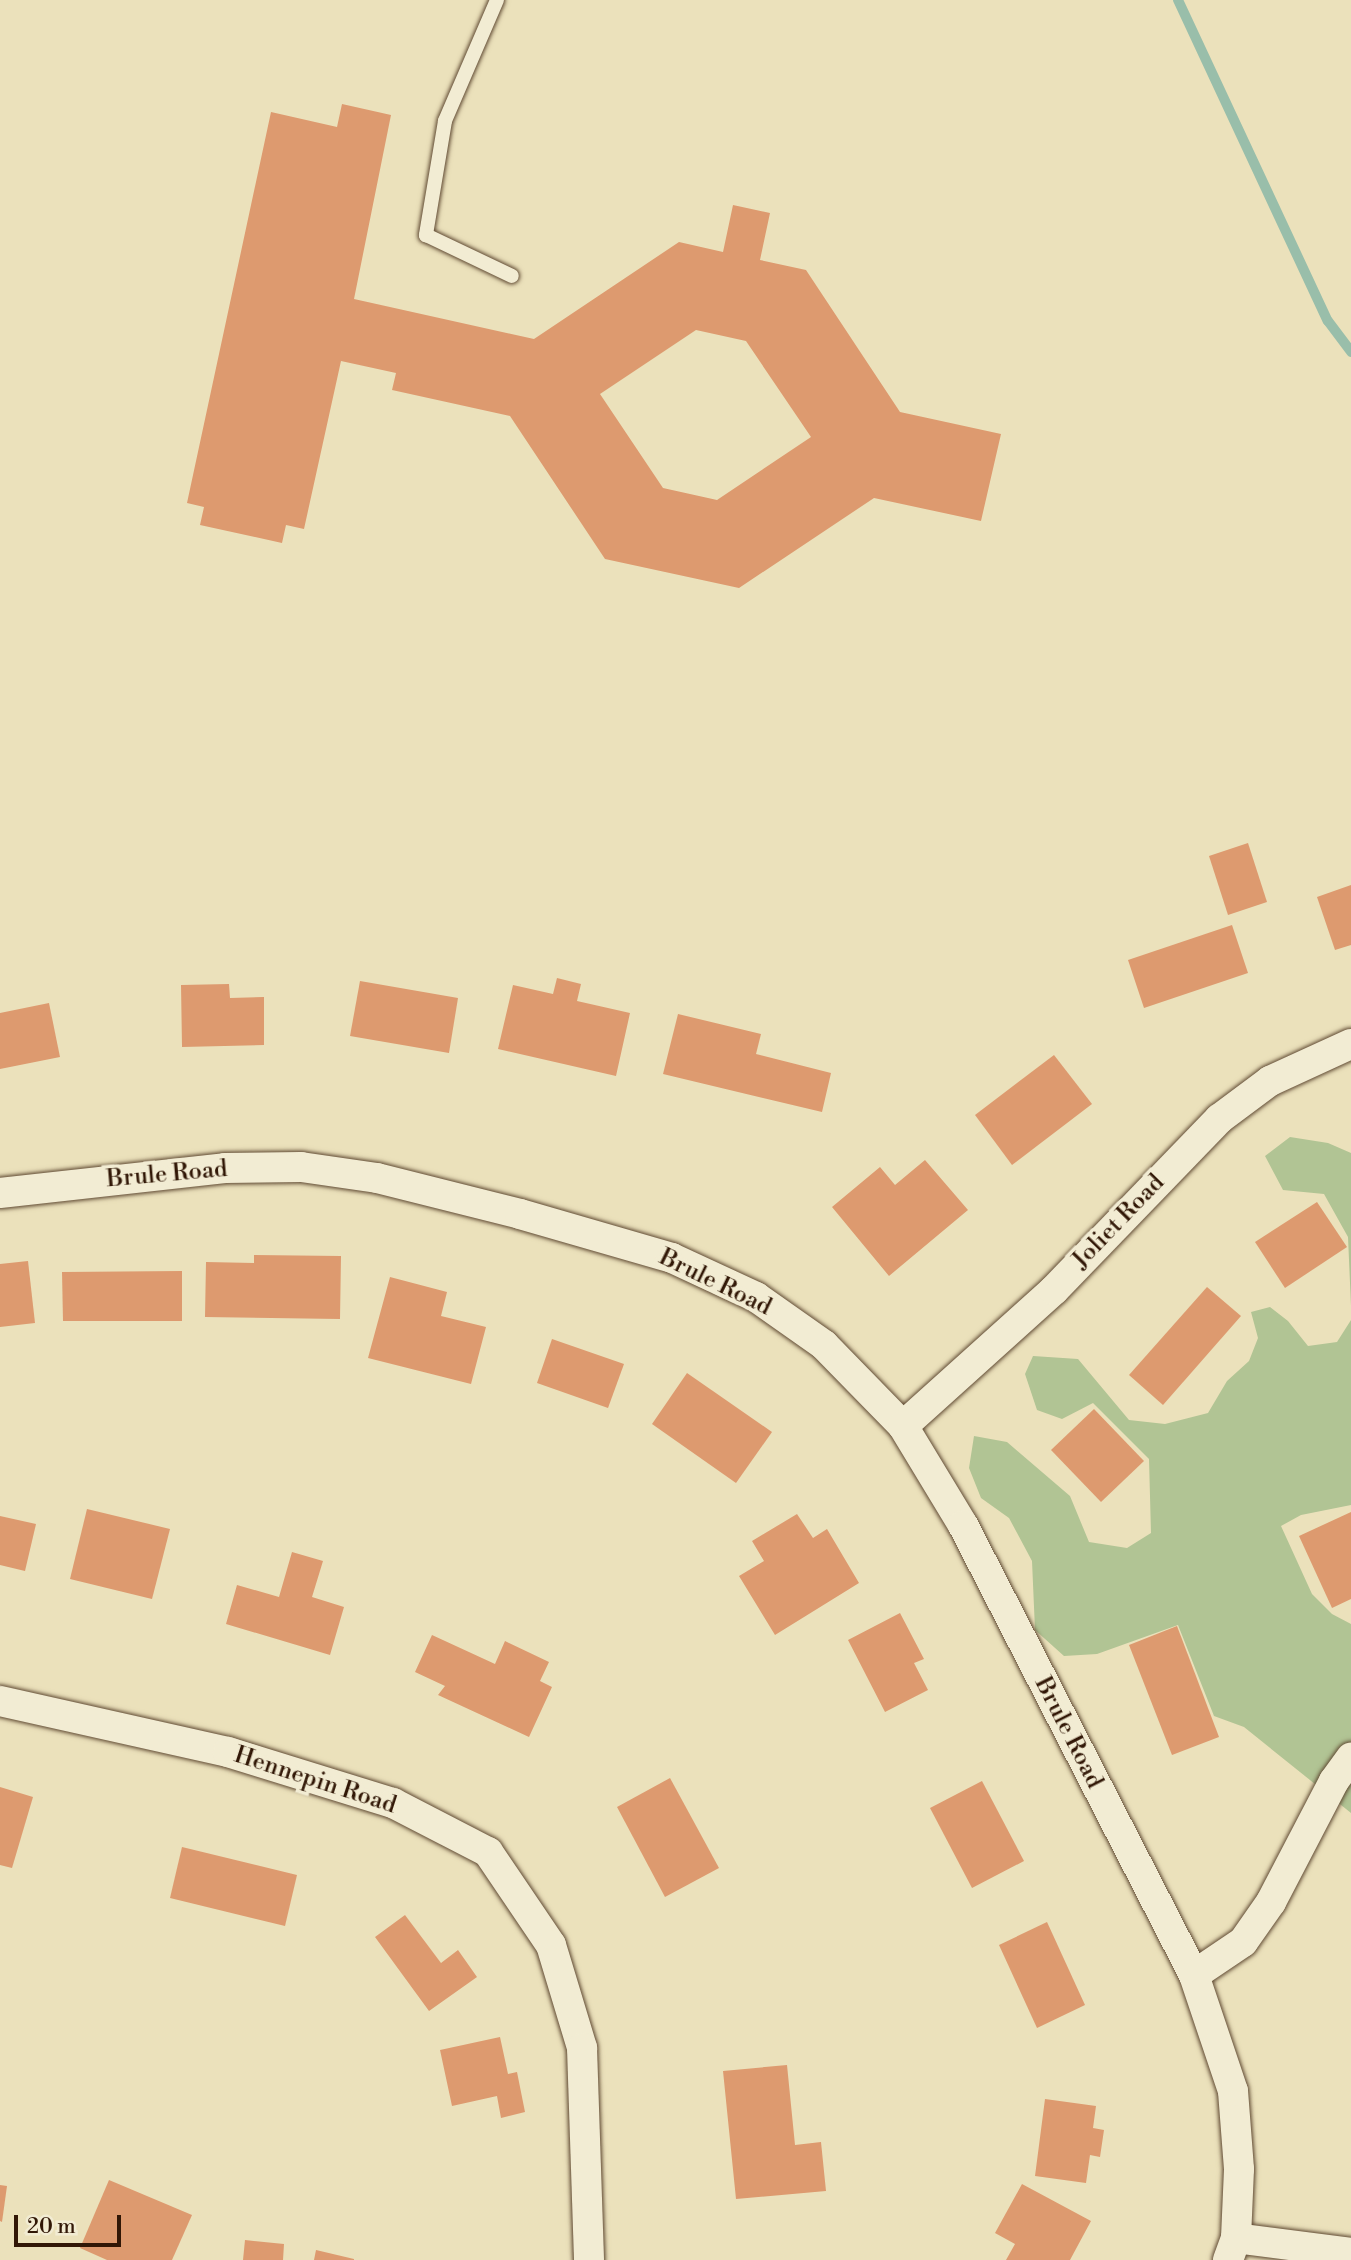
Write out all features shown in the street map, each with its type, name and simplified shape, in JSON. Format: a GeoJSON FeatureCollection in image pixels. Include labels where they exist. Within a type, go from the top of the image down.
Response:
{"type":"FeatureCollection","features":[{"type":"Feature","properties":{"kind":"street","name":"Joliet Road"},"geometry":{"type":"LineString","coordinates":[[903,1426],[1054,1290],[1219,1119],[1270,1080],[1351,1044]]}},
{"type":"Feature","properties":{"kind":"street","name":"Brule Road"},"geometry":{"type":"LineString","coordinates":[[0,1193],[225,1168],[301,1167],[377,1178],[520,1214],[672,1258],[756,1297],[824,1345],[903,1426],[964,1525],[1194,1975],[1233,2091],[1239,2169],[1232,2249]]}},
{"type":"Feature","properties":{"kind":"street","name":"Hennepin Road"},"geometry":{"type":"LineString","coordinates":[[0,1701],[228,1752],[393,1803],[488,1852],[551,1945],[582,2048],[589,2260]]}},
{"type":"Feature","properties":{"kind":"street"},"geometry":{"type":"LineString","coordinates":[[1194,1975],[1242,1942],[1270,1902],[1334,1781],[1351,1758]]}},
{"type":"Feature","properties":{"kind":"street"},"geometry":{"type":"LineString","coordinates":[[1232,2249],[1351,2253]]}},
{"type":"Feature","properties":{"kind":"lane"},"geometry":{"type":"LineString","coordinates":[[497,0],[446,121],[426,235],[512,276]]}},
{"type":"Feature","properties":{"kind":"green space"},"geometry":{"type":"Polygon","coordinates":[[[1290,1137],[1328,1143],[1351,1153],[1351,1306],[1348,1237],[1324,1194],[1283,1190],[1265,1156],[1290,1137]]]}},
{"type":"Feature","properties":{"kind":"green space"},"geometry":{"type":"Polygon","coordinates":[[[1270,1307],[1288,1321],[1308,1346],[1337,1342],[1351,1320],[1351,1505],[1301,1515],[1281,1526],[1312,1594],[1332,1614],[1351,1624],[1351,1813],[1244,1727],[1214,1716],[1178,1625],[1097,1654],[1064,1656],[1035,1630],[1032,1561],[1009,1518],[981,1498],[969,1468],[974,1436],[1007,1442],[1070,1496],[1089,1542],[1127,1548],[1151,1533],[1149,1459],[1093,1403],[1062,1419],[1037,1410],[1025,1374],[1033,1356],[1078,1359],[1129,1420],[1165,1424],[1208,1413],[1227,1381],[1249,1361],[1258,1338],[1251,1312],[1270,1307]]]}},
{"type":"Feature","properties":{"kind":"building"},"geometry":{"type":"Polygon","coordinates":[[[342,104],[391,115],[354,299],[534,339],[679,242],[723,252],[733,205],[770,213],[760,260],[806,270],[900,412],[1001,434],[981,521],[874,498],[739,588],[605,559],[510,416],[392,390],[396,373],[341,361],[304,529],[286,525],[282,543],[200,525],[204,507],[187,503],[271,112],[337,127],[342,104]],[[696,330],[600,394],[663,488],[717,500],[811,437],[746,341],[696,330]]]}},
{"type":"Feature","properties":{"kind":"building"},"geometry":{"type":"Polygon","coordinates":[[[1248,843],[1267,902],[1228,915],[1209,856],[1248,843]]]}},
{"type":"Feature","properties":{"kind":"building"},"geometry":{"type":"Polygon","coordinates":[[[1351,885],[1351,945],[1335,950],[1317,897],[1351,885]]]}},
{"type":"Feature","properties":{"kind":"building"},"geometry":{"type":"Polygon","coordinates":[[[1232,925],[1248,973],[1144,1008],[1128,960],[1232,925]]]}},
{"type":"Feature","properties":{"kind":"building"},"geometry":{"type":"Polygon","coordinates":[[[557,978],[581,984],[577,1001],[630,1013],[616,1076],[498,1049],[513,985],[553,994],[557,978]]]}},
{"type":"Feature","properties":{"kind":"building"},"geometry":{"type":"Polygon","coordinates":[[[360,981],[458,998],[449,1053],[350,1036],[360,981]]]}},
{"type":"Feature","properties":{"kind":"building"},"geometry":{"type":"Polygon","coordinates":[[[229,984],[230,998],[264,997],[264,1045],[182,1047],[181,985],[229,984]]]}},
{"type":"Feature","properties":{"kind":"building"},"geometry":{"type":"Polygon","coordinates":[[[49,1003],[60,1057],[0,1069],[0,1013],[49,1003]]]}},
{"type":"Feature","properties":{"kind":"building"},"geometry":{"type":"Polygon","coordinates":[[[678,1014],[761,1034],[756,1054],[831,1073],[822,1112],[663,1074],[678,1014]]]}},
{"type":"Feature","properties":{"kind":"building"},"geometry":{"type":"Polygon","coordinates":[[[1054,1055],[1092,1104],[1012,1165],[975,1115],[1054,1055]]]}},
{"type":"Feature","properties":{"kind":"building"},"geometry":{"type":"Polygon","coordinates":[[[925,1160],[968,1210],[889,1276],[832,1207],[880,1167],[895,1185],[925,1160]]]}},
{"type":"Feature","properties":{"kind":"building"},"geometry":{"type":"Polygon","coordinates":[[[1317,1202],[1347,1247],[1285,1288],[1255,1242],[1317,1202]]]}},
{"type":"Feature","properties":{"kind":"building"},"geometry":{"type":"Polygon","coordinates":[[[254,1255],[341,1256],[340,1319],[205,1317],[206,1262],[254,1263],[254,1255]]]}},
{"type":"Feature","properties":{"kind":"building"},"geometry":{"type":"Polygon","coordinates":[[[28,1261],[35,1323],[0,1327],[0,1264],[28,1261]]]}},
{"type":"Feature","properties":{"kind":"building"},"geometry":{"type":"Polygon","coordinates":[[[182,1271],[182,1321],[63,1321],[62,1272],[182,1271]]]}},
{"type":"Feature","properties":{"kind":"building"},"geometry":{"type":"Polygon","coordinates":[[[390,1277],[447,1292],[441,1316],[486,1327],[471,1384],[368,1358],[390,1277]]]}},
{"type":"Feature","properties":{"kind":"building"},"geometry":{"type":"Polygon","coordinates":[[[1207,1287],[1241,1316],[1163,1405],[1129,1375],[1207,1287]]]}},
{"type":"Feature","properties":{"kind":"building"},"geometry":{"type":"Polygon","coordinates":[[[552,1339],[624,1364],[608,1408],[537,1383],[552,1339]]]}},
{"type":"Feature","properties":{"kind":"building"},"geometry":{"type":"Polygon","coordinates":[[[687,1373],[772,1432],[736,1483],[652,1424],[687,1373]]]}},
{"type":"Feature","properties":{"kind":"building"},"geometry":{"type":"Polygon","coordinates":[[[1094,1409],[1144,1461],[1101,1502],[1051,1450],[1094,1409]]]}},
{"type":"Feature","properties":{"kind":"building"},"geometry":{"type":"Polygon","coordinates":[[[87,1509],[170,1529],[152,1599],[70,1579],[87,1509]]]}},
{"type":"Feature","properties":{"kind":"building"},"geometry":{"type":"Polygon","coordinates":[[[1351,1512],[1351,1599],[1332,1608],[1299,1536],[1351,1512]]]}},
{"type":"Feature","properties":{"kind":"building"},"geometry":{"type":"Polygon","coordinates":[[[797,1514],[813,1538],[827,1529],[859,1583],[775,1635],[739,1576],[764,1561],[752,1541],[797,1514]]]}},
{"type":"Feature","properties":{"kind":"building"},"geometry":{"type":"Polygon","coordinates":[[[0,1516],[36,1524],[25,1571],[0,1565],[0,1516]]]}},
{"type":"Feature","properties":{"kind":"building"},"geometry":{"type":"Polygon","coordinates":[[[292,1552],[323,1561],[312,1597],[344,1607],[330,1655],[226,1624],[237,1585],[279,1597],[292,1552]]]}},
{"type":"Feature","properties":{"kind":"building"},"geometry":{"type":"Polygon","coordinates":[[[900,1613],[924,1659],[914,1663],[928,1690],[885,1712],[848,1640],[900,1613]]]}},
{"type":"Feature","properties":{"kind":"building"},"geometry":{"type":"Polygon","coordinates":[[[1177,1626],[1219,1737],[1172,1755],[1129,1645],[1177,1626]]]}},
{"type":"Feature","properties":{"kind":"building"},"geometry":{"type":"Polygon","coordinates":[[[432,1635],[495,1664],[505,1641],[549,1662],[540,1681],[552,1687],[529,1737],[438,1695],[445,1686],[415,1672],[432,1635]]]}},
{"type":"Feature","properties":{"kind":"building"},"geometry":{"type":"Polygon","coordinates":[[[670,1778],[719,1868],[665,1897],[617,1807],[670,1778]]]}},
{"type":"Feature","properties":{"kind":"building"},"geometry":{"type":"Polygon","coordinates":[[[982,1781],[1024,1861],[972,1888],[930,1808],[982,1781]]]}},
{"type":"Feature","properties":{"kind":"building"},"geometry":{"type":"Polygon","coordinates":[[[0,1787],[33,1797],[12,1868],[0,1865],[0,1787]]]}},
{"type":"Feature","properties":{"kind":"building"},"geometry":{"type":"Polygon","coordinates":[[[182,1847],[297,1875],[285,1926],[170,1898],[182,1847]]]}},
{"type":"Feature","properties":{"kind":"building"},"geometry":{"type":"Polygon","coordinates":[[[405,1915],[441,1963],[458,1950],[477,1977],[429,2011],[375,1937],[405,1915]]]}},
{"type":"Feature","properties":{"kind":"building"},"geometry":{"type":"Polygon","coordinates":[[[1047,1922],[1085,2005],[1037,2028],[999,1945],[1047,1922]]]}},
{"type":"Feature","properties":{"kind":"building"},"geometry":{"type":"Polygon","coordinates":[[[500,2037],[508,2074],[517,2072],[525,2112],[501,2118],[497,2096],[452,2106],[440,2050],[500,2037]]]}},
{"type":"Feature","properties":{"kind":"building"},"geometry":{"type":"Polygon","coordinates":[[[787,2065],[795,2145],[821,2142],[826,2191],[736,2199],[723,2071],[787,2065]]]}},
{"type":"Feature","properties":{"kind":"building"},"geometry":{"type":"Polygon","coordinates":[[[1045,2099],[1096,2106],[1093,2128],[1104,2130],[1100,2157],[1090,2155],[1086,2183],[1035,2176],[1045,2099]]]}},
{"type":"Feature","properties":{"kind":"building"},"geometry":{"type":"Polygon","coordinates":[[[109,2180],[192,2215],[172,2260],[107,2260],[80,2248],[109,2180]]]}},
{"type":"Feature","properties":{"kind":"building"},"geometry":{"type":"Polygon","coordinates":[[[1022,2184],[1091,2221],[1070,2260],[1006,2260],[1015,2244],[995,2233],[1022,2184]]]}},
{"type":"Feature","properties":{"kind":"building"},"geometry":{"type":"Polygon","coordinates":[[[0,2185],[7,2186],[2,2222],[0,2221],[0,2185]]]}},
{"type":"Feature","properties":{"kind":"building"},"geometry":{"type":"Polygon","coordinates":[[[245,2240],[284,2244],[283,2260],[243,2260],[245,2240]]]}},
{"type":"Feature","properties":{"kind":"building"},"geometry":{"type":"Polygon","coordinates":[[[316,2250],[354,2259],[354,2260],[314,2260],[316,2250]]]}},
{"type":"Feature","properties":{"kind":"waterway"},"geometry":{"type":"LineString","coordinates":[[1178,0],[1328,321],[1351,352]]}}]}
